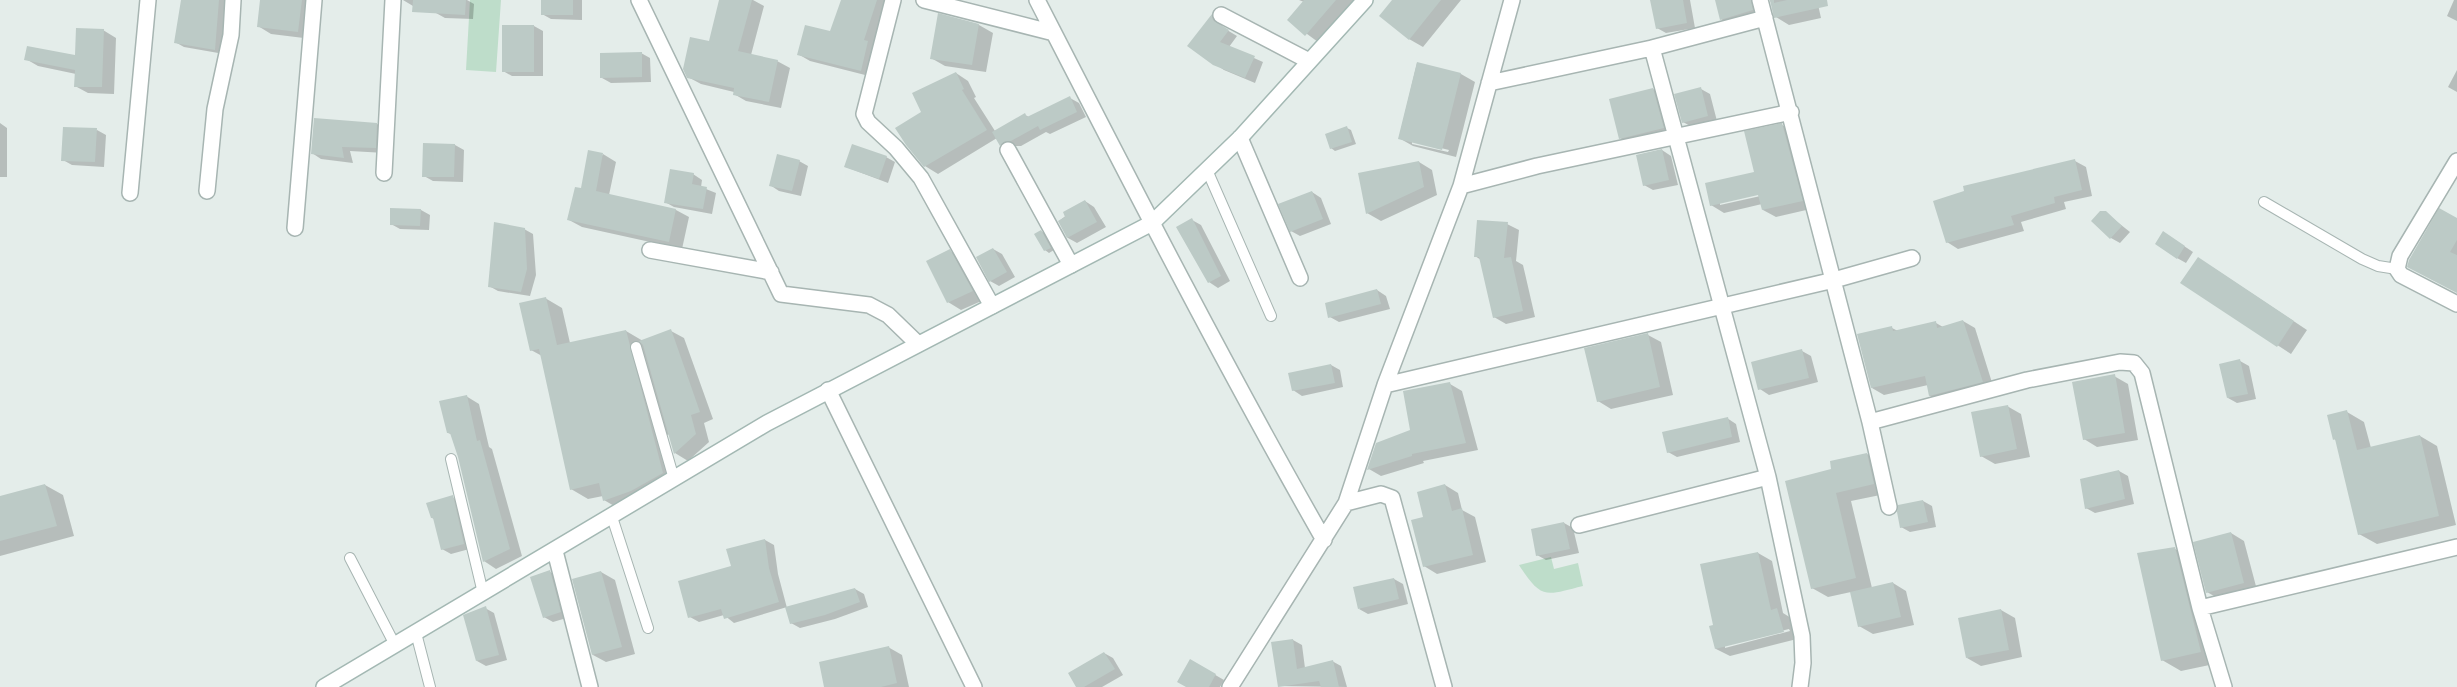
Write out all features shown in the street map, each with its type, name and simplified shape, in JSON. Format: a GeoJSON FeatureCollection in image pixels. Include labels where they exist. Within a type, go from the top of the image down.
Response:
{"type":"FeatureCollection","features":[{"type":"Feature","properties":{"kind":"street"},"geometry":{"type":"LineString","coordinates":[[130,193],[148,0]]}},
{"type":"Feature","properties":{"kind":"street"},"geometry":{"type":"LineString","coordinates":[[207,191],[215,110],[231,35],[233,0]]}},
{"type":"Feature","properties":{"kind":"street"},"geometry":{"type":"LineString","coordinates":[[295,228],[314,0]]}},
{"type":"Feature","properties":{"kind":"street"},"geometry":{"type":"LineString","coordinates":[[384,173],[393,0]]}},
{"type":"Feature","properties":{"kind":"street"},"geometry":{"type":"LineString","coordinates":[[639,0],[781,294],[869,305],[888,315],[918,344]]}},
{"type":"Feature","properties":{"kind":"street"},"geometry":{"type":"LineString","coordinates":[[893,0],[864,114],[868,122],[896,148],[920,178],[992,306]]}},
{"type":"Feature","properties":{"kind":"street"},"geometry":{"type":"LineString","coordinates":[[924,0],[1054,33]]}},
{"type":"Feature","properties":{"kind":"street"},"geometry":{"type":"LineString","coordinates":[[1037,0],[1152,223],[1274,452],[1324,540]]}},
{"type":"Feature","properties":{"kind":"street"},"geometry":{"type":"LineString","coordinates":[[324,687],[767,423],[1152,223],[1240,138],[1365,0]]}},
{"type":"Feature","properties":{"kind":"street"},"geometry":{"type":"LineString","coordinates":[[1230,687],[1346,503],[1386,385],[1461,186],[1512,0]]}},
{"type":"Feature","properties":{"kind":"street"},"geometry":{"type":"LineString","coordinates":[[1760,0],[1834,280],[1870,422],[1889,507]]}},
{"type":"Feature","properties":{"kind":"street"},"geometry":{"type":"LineString","coordinates":[[1221,15],[1309,61]]}},
{"type":"Feature","properties":{"kind":"street"},"geometry":{"type":"LineString","coordinates":[[1489,83],[1652,48],[1765,18]]}},
{"type":"Feature","properties":{"kind":"street"},"geometry":{"type":"LineString","coordinates":[[1652,48],[1677,136],[1720,306],[1768,477],[1802,636],[1803,663],[1800,687]]}},
{"type":"Feature","properties":{"kind":"street"},"geometry":{"type":"LineString","coordinates":[[1461,186],[1536,166],[1791,112]]}},
{"type":"Feature","properties":{"kind":"street"},"geometry":{"type":"LineString","coordinates":[[1240,138],[1300,278]]}},
{"type":"Feature","properties":{"kind":"street"},"geometry":{"type":"LineString","coordinates":[[1008,150],[1072,265]]}},
{"type":"Feature","properties":{"kind":"street"},"geometry":{"type":"LineString","coordinates":[[2457,160],[2400,256],[2397,269],[2401,276],[2457,304]]}},
{"type":"Feature","properties":{"kind":"street"},"geometry":{"type":"LineString","coordinates":[[650,250],[771,272]]}},
{"type":"Feature","properties":{"kind":"street"},"geometry":{"type":"LineString","coordinates":[[1386,385],[1834,280],[1912,258]]}},
{"type":"Feature","properties":{"kind":"street"},"geometry":{"type":"LineString","coordinates":[[1870,422],[2027,380],[2120,362],[2134,364],[2142,373],[2200,608],[2224,687]]}},
{"type":"Feature","properties":{"kind":"street"},"geometry":{"type":"LineString","coordinates":[[828,390],[974,687]]}},
{"type":"Feature","properties":{"kind":"street"},"geometry":{"type":"LineString","coordinates":[[1579,525],[1768,477]]}},
{"type":"Feature","properties":{"kind":"street"},"geometry":{"type":"LineString","coordinates":[[1346,503],[1381,494],[1392,498],[1444,687]]}},
{"type":"Feature","properties":{"kind":"street"},"geometry":{"type":"LineString","coordinates":[[2200,608],[2457,547]]}},
{"type":"Feature","properties":{"kind":"street"},"geometry":{"type":"LineString","coordinates":[[555,551],[590,687]]}},
{"type":"Feature","properties":{"kind":"lane"},"geometry":{"type":"LineString","coordinates":[[1207,170],[1271,316]]}},
{"type":"Feature","properties":{"kind":"lane"},"geometry":{"type":"LineString","coordinates":[[2264,202],[2362,259],[2378,266],[2397,269]]}},
{"type":"Feature","properties":{"kind":"lane"},"geometry":{"type":"LineString","coordinates":[[636,347],[674,479]]}},
{"type":"Feature","properties":{"kind":"lane"},"geometry":{"type":"LineString","coordinates":[[451,459],[484,593]]}},
{"type":"Feature","properties":{"kind":"lane"},"geometry":{"type":"LineString","coordinates":[[612,517],[648,628]]}},
{"type":"Feature","properties":{"kind":"lane"},"geometry":{"type":"LineString","coordinates":[[350,558],[395,646]]}},
{"type":"Feature","properties":{"kind":"lane"},"geometry":{"type":"LineString","coordinates":[[416,633],[430,687]]}},
{"type":"Feature","properties":{"kind":"green space"},"geometry":{"type":"Polygon","coordinates":[[[470,0],[501,0],[496,72],[466,70],[470,0]]]}},
{"type":"Feature","properties":{"kind":"green space"},"geometry":{"type":"Polygon","coordinates":[[[1551,557],[1554,569],[1578,563],[1583,586],[1561,592],[1546,592],[1534,585],[1519,565],[1551,557]]]}},
{"type":"Feature","properties":{"kind":"building"},"geometry":{"type":"Polygon","coordinates":[[[181,0],[219,0],[215,50],[174,43],[181,0]]]}},
{"type":"Feature","properties":{"kind":"building"},"geometry":{"type":"Polygon","coordinates":[[[260,0],[302,0],[298,32],[257,27],[260,0]]]}},
{"type":"Feature","properties":{"kind":"building"},"geometry":{"type":"Polygon","coordinates":[[[413,0],[466,0],[465,15],[412,12],[413,0]]]}},
{"type":"Feature","properties":{"kind":"building"},"geometry":{"type":"Polygon","coordinates":[[[541,0],[573,0],[573,15],[541,15],[541,0]]]}},
{"type":"Feature","properties":{"kind":"building"},"geometry":{"type":"Polygon","coordinates":[[[719,0],[752,0],[738,51],[778,60],[769,102],[733,95],[734,88],[687,78],[683,69],[690,37],[709,41],[719,0]]]}},
{"type":"Feature","properties":{"kind":"building"},"geometry":{"type":"Polygon","coordinates":[[[841,0],[877,0],[864,40],[868,41],[861,71],[797,55],[805,25],[830,31],[841,0]]]}},
{"type":"Feature","properties":{"kind":"building"},"geometry":{"type":"Polygon","coordinates":[[[1304,0],[1336,0],[1305,36],[1287,20],[1304,0]]]}},
{"type":"Feature","properties":{"kind":"building"},"geometry":{"type":"Polygon","coordinates":[[[1392,0],[1441,0],[1409,40],[1379,16],[1392,0]]]}},
{"type":"Feature","properties":{"kind":"building"},"geometry":{"type":"Polygon","coordinates":[[[1650,0],[1683,0],[1687,23],[1656,29],[1650,0]]]}},
{"type":"Feature","properties":{"kind":"building"},"geometry":{"type":"Polygon","coordinates":[[[1715,0],[1751,0],[1753,10],[1720,20],[1715,0]]]}},
{"type":"Feature","properties":{"kind":"building"},"geometry":{"type":"Polygon","coordinates":[[[1770,0],[1774,0],[1774,3],[1787,0],[1827,0],[1828,6],[1774,18],[1770,0]]]}},
{"type":"Feature","properties":{"kind":"building"},"geometry":{"type":"Polygon","coordinates":[[[938,13],[979,24],[972,65],[930,59],[938,13]]]}},
{"type":"Feature","properties":{"kind":"building"},"geometry":{"type":"Polygon","coordinates":[[[1212,14],[1213,20],[1229,30],[1220,42],[1255,56],[1245,78],[1213,65],[1187,46],[1212,14]]]}},
{"type":"Feature","properties":{"kind":"building"},"geometry":{"type":"Polygon","coordinates":[[[502,25],[534,25],[534,72],[502,72],[502,25]]]}},
{"type":"Feature","properties":{"kind":"building"},"geometry":{"type":"Polygon","coordinates":[[[76,28],[104,29],[102,87],[74,87],[75,70],[24,60],[27,46],[75,55],[76,28]]]}},
{"type":"Feature","properties":{"kind":"building"},"geometry":{"type":"Polygon","coordinates":[[[642,52],[642,77],[600,78],[600,53],[642,52]]]}},
{"type":"Feature","properties":{"kind":"building"},"geometry":{"type":"Polygon","coordinates":[[[1417,62],[1461,73],[1442,150],[1398,139],[1417,62]]]}},
{"type":"Feature","properties":{"kind":"building"},"geometry":{"type":"Polygon","coordinates":[[[956,72],[964,89],[962,90],[987,130],[924,167],[895,128],[921,112],[912,93],[956,72]]]}},
{"type":"Feature","properties":{"kind":"building"},"geometry":{"type":"Polygon","coordinates":[[[1701,87],[1708,116],[1682,123],[1674,94],[1701,87]]]}},
{"type":"Feature","properties":{"kind":"building"},"geometry":{"type":"Polygon","coordinates":[[[1653,88],[1664,128],[1619,139],[1609,99],[1653,88]]]}},
{"type":"Feature","properties":{"kind":"building"},"geometry":{"type":"Polygon","coordinates":[[[1070,96],[1077,112],[1040,130],[1038,126],[1011,141],[1004,142],[1000,146],[992,132],[1025,113],[1027,117],[1070,96]]]}},
{"type":"Feature","properties":{"kind":"building"},"geometry":{"type":"Polygon","coordinates":[[[314,118],[377,123],[376,148],[342,147],[344,158],[311,154],[314,118]]]}},
{"type":"Feature","properties":{"kind":"building"},"geometry":{"type":"Polygon","coordinates":[[[1782,123],[1803,201],[1762,210],[1758,195],[1710,206],[1705,183],[1754,172],[1744,131],[1782,123]]]}},
{"type":"Feature","properties":{"kind":"building"},"geometry":{"type":"Polygon","coordinates":[[[1347,126],[1352,142],[1330,149],[1325,134],[1347,126]]]}},
{"type":"Feature","properties":{"kind":"building"},"geometry":{"type":"Polygon","coordinates":[[[63,127],[97,128],[95,162],[61,161],[63,127]]]}},
{"type":"Feature","properties":{"kind":"building"},"geometry":{"type":"Polygon","coordinates":[[[423,143],[455,144],[454,177],[422,177],[423,143]]]}},
{"type":"Feature","properties":{"kind":"building"},"geometry":{"type":"Polygon","coordinates":[[[852,144],[887,156],[879,179],[844,167],[852,144]]]}},
{"type":"Feature","properties":{"kind":"building"},"geometry":{"type":"Polygon","coordinates":[[[1662,149],[1669,180],[1643,186],[1636,155],[1662,149]]]}},
{"type":"Feature","properties":{"kind":"building"},"geometry":{"type":"Polygon","coordinates":[[[588,150],[603,153],[596,191],[676,209],[669,242],[567,220],[575,187],[581,188],[588,150]]]}},
{"type":"Feature","properties":{"kind":"building"},"geometry":{"type":"Polygon","coordinates":[[[777,154],[800,160],[792,191],[769,186],[777,154]]]}},
{"type":"Feature","properties":{"kind":"building"},"geometry":{"type":"Polygon","coordinates":[[[2075,159],[2082,190],[2054,197],[2055,203],[2011,216],[2014,225],[1946,243],[1933,201],[1964,191],[1963,186],[2075,159]]]}},
{"type":"Feature","properties":{"kind":"building"},"geometry":{"type":"Polygon","coordinates":[[[1419,161],[1424,187],[1366,214],[1358,173],[1419,161]]]}},
{"type":"Feature","properties":{"kind":"building"},"geometry":{"type":"Polygon","coordinates":[[[670,169],[694,173],[692,184],[707,187],[703,209],[664,203],[670,169]]]}},
{"type":"Feature","properties":{"kind":"building"},"geometry":{"type":"Polygon","coordinates":[[[1312,191],[1323,219],[1290,232],[1278,204],[1312,191]]]}},
{"type":"Feature","properties":{"kind":"building"},"geometry":{"type":"Polygon","coordinates":[[[1085,200],[1097,222],[1067,238],[1058,221],[1065,217],[1063,212],[1085,200]]]}},
{"type":"Feature","properties":{"kind":"building"},"geometry":{"type":"Polygon","coordinates":[[[390,208],[421,209],[420,226],[390,225],[390,208]]]}},
{"type":"Feature","properties":{"kind":"building"},"geometry":{"type":"Polygon","coordinates":[[[2439,208],[2457,218],[2457,240],[2450,252],[2457,255],[2457,293],[2407,267],[2409,260],[2439,208]]]}},
{"type":"Feature","properties":{"kind":"building"},"geometry":{"type":"Polygon","coordinates":[[[2100,211],[2106,211],[2122,226],[2110,239],[2091,221],[2100,211]]]}},
{"type":"Feature","properties":{"kind":"building"},"geometry":{"type":"Polygon","coordinates":[[[1192,218],[1221,276],[1208,283],[1176,227],[1192,218]]]}},
{"type":"Feature","properties":{"kind":"building"},"geometry":{"type":"Polygon","coordinates":[[[1477,220],[1508,222],[1504,258],[1511,257],[1523,311],[1493,318],[1479,257],[1474,257],[1477,220]]]}},
{"type":"Feature","properties":{"kind":"building"},"geometry":{"type":"Polygon","coordinates":[[[494,222],[525,228],[527,269],[521,292],[488,287],[494,222]]]}},
{"type":"Feature","properties":{"kind":"building"},"geometry":{"type":"Polygon","coordinates":[[[1041,230],[1051,248],[1044,251],[1034,234],[1041,230]]]}},
{"type":"Feature","properties":{"kind":"building"},"geometry":{"type":"Polygon","coordinates":[[[2163,231],[2185,246],[2177,259],[2155,244],[2163,231]]]}},
{"type":"Feature","properties":{"kind":"building"},"geometry":{"type":"Polygon","coordinates":[[[993,248],[1007,272],[989,282],[976,257],[993,248]]]}},
{"type":"Feature","properties":{"kind":"building"},"geometry":{"type":"Polygon","coordinates":[[[950,249],[973,291],[947,303],[926,261],[950,249]]]}},
{"type":"Feature","properties":{"kind":"building"},"geometry":{"type":"Polygon","coordinates":[[[2198,257],[2294,321],[2277,347],[2180,283],[2198,257]]]}},
{"type":"Feature","properties":{"kind":"building"},"geometry":{"type":"Polygon","coordinates":[[[1377,289],[1381,304],[1328,318],[1325,303],[1377,289]]]}},
{"type":"Feature","properties":{"kind":"building"},"geometry":{"type":"Polygon","coordinates":[[[546,297],[557,345],[626,330],[663,473],[631,491],[603,501],[599,483],[570,490],[539,349],[530,351],[519,303],[546,297]]]}},
{"type":"Feature","properties":{"kind":"building"},"geometry":{"type":"Polygon","coordinates":[[[1963,320],[1983,382],[1929,396],[1925,376],[1871,388],[1857,334],[1892,326],[1893,331],[1936,321],[1937,328],[1963,320]]]}},
{"type":"Feature","properties":{"kind":"building"},"geometry":{"type":"Polygon","coordinates":[[[671,329],[700,412],[691,415],[696,434],[674,454],[643,345],[639,341],[671,329]]]}},
{"type":"Feature","properties":{"kind":"building"},"geometry":{"type":"Polygon","coordinates":[[[1648,333],[1660,387],[1597,402],[1584,348],[1648,333]]]}},
{"type":"Feature","properties":{"kind":"building"},"geometry":{"type":"Polygon","coordinates":[[[1802,349],[1809,378],[1758,390],[1751,362],[1802,349]]]}},
{"type":"Feature","properties":{"kind":"building"},"geometry":{"type":"Polygon","coordinates":[[[2240,359],[2248,394],[2227,398],[2219,364],[2240,359]]]}},
{"type":"Feature","properties":{"kind":"building"},"geometry":{"type":"Polygon","coordinates":[[[1331,364],[1335,383],[1292,391],[1288,373],[1331,364]]]}},
{"type":"Feature","properties":{"kind":"building"},"geometry":{"type":"Polygon","coordinates":[[[2115,374],[2125,433],[2083,440],[2072,382],[2115,374]]]}},
{"type":"Feature","properties":{"kind":"building"},"geometry":{"type":"Polygon","coordinates":[[[1450,382],[1466,443],[1412,454],[1412,456],[1367,470],[1376,443],[1410,430],[1403,391],[1450,382]]]}},
{"type":"Feature","properties":{"kind":"building"},"geometry":{"type":"Polygon","coordinates":[[[467,395],[477,441],[480,440],[510,549],[483,562],[458,457],[450,433],[447,433],[439,401],[467,395]]]}},
{"type":"Feature","properties":{"kind":"building"},"geometry":{"type":"Polygon","coordinates":[[[2008,405],[2017,449],[1980,457],[1971,412],[2008,405]]]}},
{"type":"Feature","properties":{"kind":"building"},"geometry":{"type":"Polygon","coordinates":[[[2347,410],[2357,450],[2420,435],[2439,516],[2358,535],[2335,439],[2333,440],[2327,415],[2347,410]]]}},
{"type":"Feature","properties":{"kind":"building"},"geometry":{"type":"Polygon","coordinates":[[[1728,417],[1732,437],[1667,453],[1662,432],[1728,417]]]}},
{"type":"Feature","properties":{"kind":"building"},"geometry":{"type":"Polygon","coordinates":[[[1867,453],[1874,484],[1836,493],[1856,578],[1811,589],[1785,481],[1831,469],[1830,461],[1867,453]]]}},
{"type":"Feature","properties":{"kind":"building"},"geometry":{"type":"Polygon","coordinates":[[[2119,470],[2125,499],[2085,509],[2080,479],[2119,470]]]}},
{"type":"Feature","properties":{"kind":"building"},"geometry":{"type":"Polygon","coordinates":[[[45,484],[57,526],[0,541],[0,496],[45,484]]]}},
{"type":"Feature","properties":{"kind":"building"},"geometry":{"type":"Polygon","coordinates":[[[1445,484],[1452,511],[1462,508],[1473,555],[1423,567],[1411,520],[1423,517],[1417,492],[1445,484]]]}},
{"type":"Feature","properties":{"kind":"building"},"geometry":{"type":"Polygon","coordinates":[[[453,495],[464,544],[441,550],[433,518],[431,518],[426,503],[453,495]]]}},
{"type":"Feature","properties":{"kind":"building"},"geometry":{"type":"Polygon","coordinates":[[[1923,500],[1928,522],[1900,528],[1897,512],[1898,505],[1923,500]]]}},
{"type":"Feature","properties":{"kind":"building"},"geometry":{"type":"Polygon","coordinates":[[[1564,522],[1570,549],[1536,556],[1531,529],[1564,522]]]}},
{"type":"Feature","properties":{"kind":"building"},"geometry":{"type":"Polygon","coordinates":[[[2231,532],[2244,583],[2206,593],[2193,542],[2231,532]]]}},
{"type":"Feature","properties":{"kind":"building"},"geometry":{"type":"Polygon","coordinates":[[[765,539],[769,568],[779,602],[724,619],[721,609],[688,618],[678,581],[731,566],[726,549],[765,539]]]}},
{"type":"Feature","properties":{"kind":"building"},"geometry":{"type":"Polygon","coordinates":[[[2175,547],[2201,652],[2161,661],[2137,553],[2175,547]]]}},
{"type":"Feature","properties":{"kind":"building"},"geometry":{"type":"Polygon","coordinates":[[[1758,552],[1771,610],[1777,608],[1784,632],[1715,649],[1709,626],[1713,625],[1700,564],[1758,552]]]}},
{"type":"Feature","properties":{"kind":"building"},"geometry":{"type":"Polygon","coordinates":[[[550,570],[561,612],[543,618],[530,577],[550,570]]]}},
{"type":"Feature","properties":{"kind":"building"},"geometry":{"type":"Polygon","coordinates":[[[601,571],[622,647],[592,655],[572,579],[601,571]]]}},
{"type":"Feature","properties":{"kind":"building"},"geometry":{"type":"Polygon","coordinates":[[[1394,578],[1399,599],[1358,609],[1353,587],[1394,578]]]}},
{"type":"Feature","properties":{"kind":"building"},"geometry":{"type":"Polygon","coordinates":[[[1893,582],[1901,617],[1858,627],[1850,592],[1893,582]]]}},
{"type":"Feature","properties":{"kind":"building"},"geometry":{"type":"Polygon","coordinates":[[[855,588],[860,602],[825,615],[790,624],[785,607],[855,588]]]}},
{"type":"Feature","properties":{"kind":"building"},"geometry":{"type":"Polygon","coordinates":[[[486,606],[499,655],[476,661],[463,615],[486,606]]]}},
{"type":"Feature","properties":{"kind":"building"},"geometry":{"type":"Polygon","coordinates":[[[2001,609],[2009,650],[1966,658],[1958,618],[2001,609]]]}},
{"type":"Feature","properties":{"kind":"building"},"geometry":{"type":"Polygon","coordinates":[[[1293,639],[1297,669],[1333,660],[1339,687],[1321,687],[1319,681],[1278,687],[1271,642],[1293,639]]]}},
{"type":"Feature","properties":{"kind":"building"},"geometry":{"type":"Polygon","coordinates":[[[889,646],[897,683],[881,687],[824,687],[819,662],[889,646]]]}},
{"type":"Feature","properties":{"kind":"building"},"geometry":{"type":"Polygon","coordinates":[[[1104,652],[1115,669],[1084,687],[1076,687],[1068,673],[1104,652]]]}},
{"type":"Feature","properties":{"kind":"building"},"geometry":{"type":"Polygon","coordinates":[[[1190,659],[1216,674],[1209,687],[1186,687],[1177,682],[1190,659]]]}}]}
